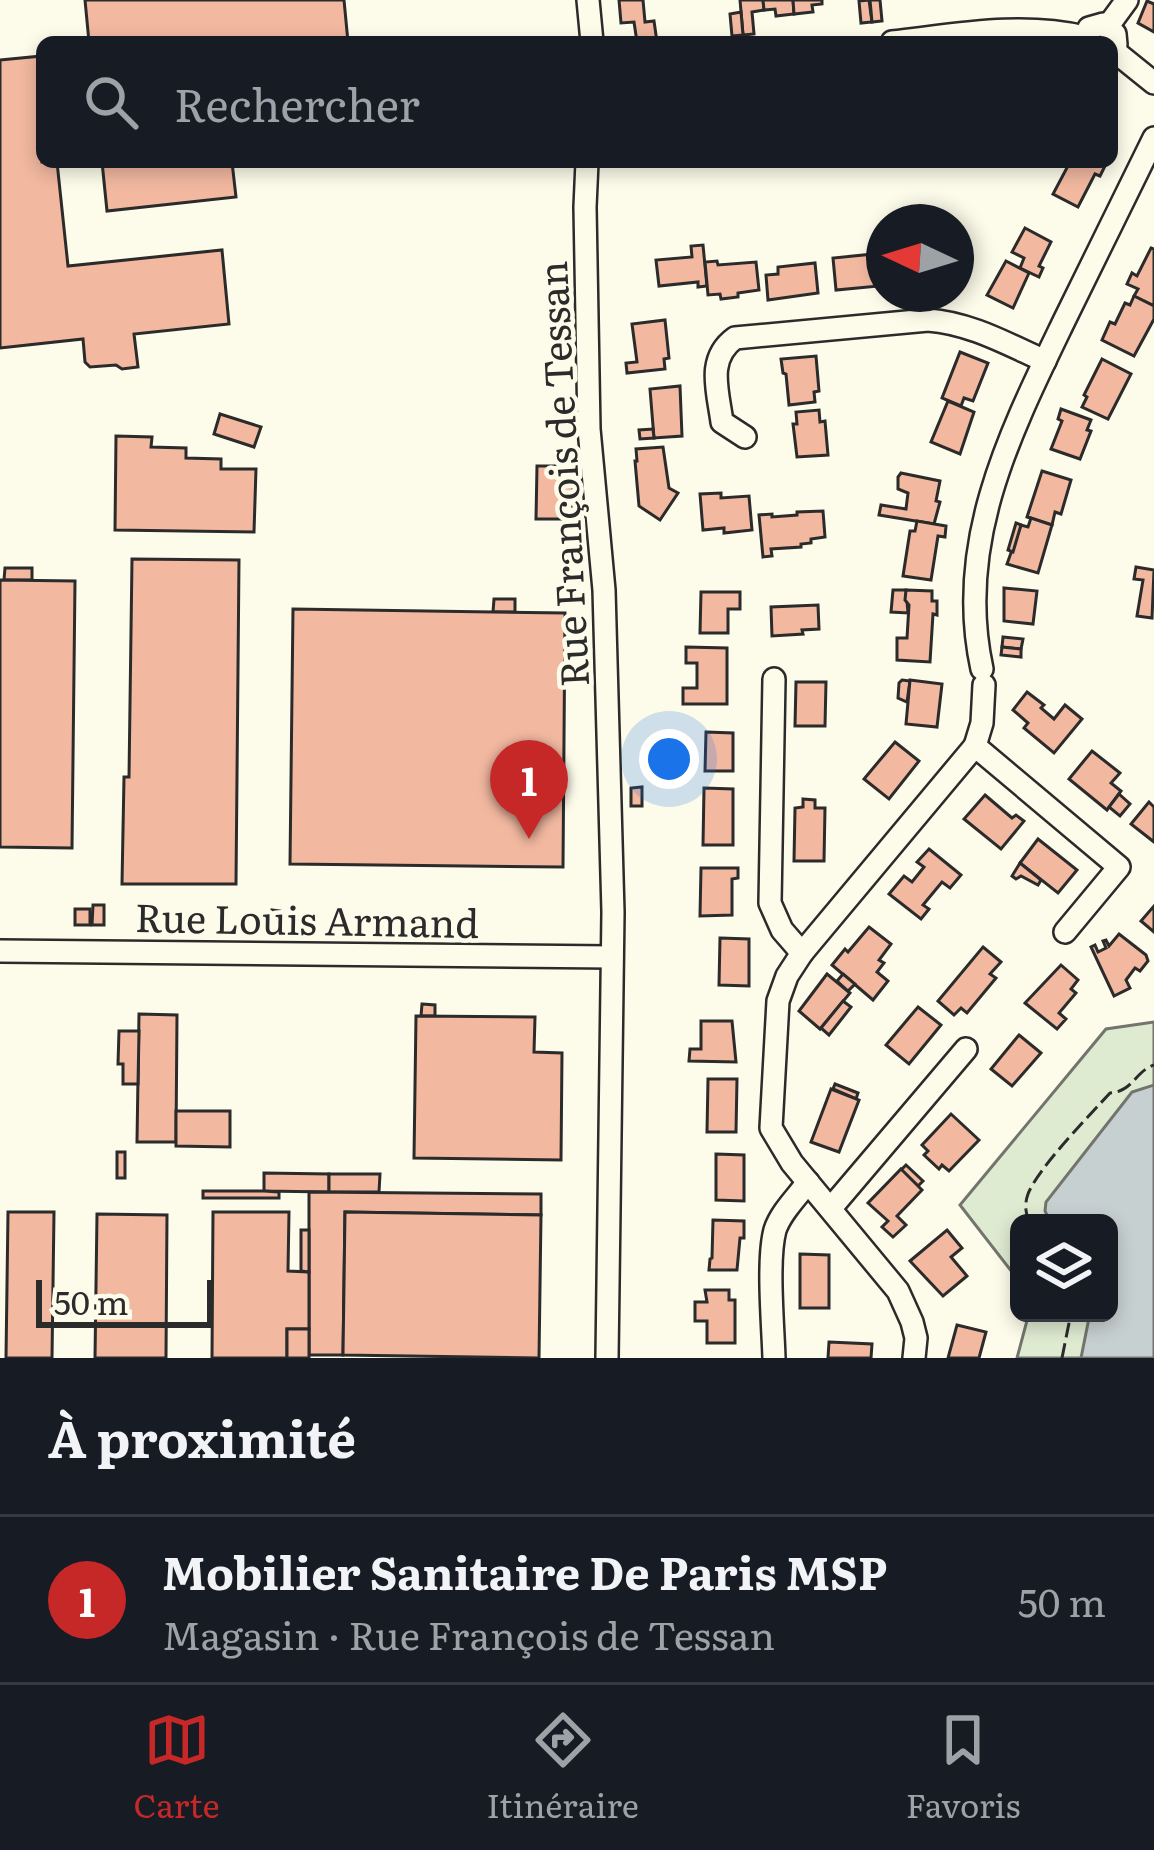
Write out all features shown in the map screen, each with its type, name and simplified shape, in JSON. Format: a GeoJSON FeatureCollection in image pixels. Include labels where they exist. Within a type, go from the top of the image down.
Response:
{"type":"FeatureCollection","features":[{"type":"Feature","properties":{"kind":"street"},"geometry":{"type":"LineString","coordinates":[[588,0],[591,36]]}},
{"type":"Feature","properties":{"kind":"street"},"geometry":{"type":"LineString","coordinates":[[1108,26],[1127,0]]}},
{"type":"Feature","properties":{"kind":"street"},"geometry":{"type":"LineString","coordinates":[[1085,36],[1093,25],[1108,26],[1115,36]]}},
{"type":"Feature","properties":{"kind":"street"},"geometry":{"type":"LineString","coordinates":[[954,36],[1016,30],[1074,36]]}},
{"type":"Feature","properties":{"kind":"street"},"geometry":{"type":"LineString","coordinates":[[1118,56],[1154,83]]}},
{"type":"Feature","properties":{"kind":"street"},"geometry":{"type":"LineString","coordinates":[[914,1358],[916,1338],[898,1291],[792,1162],[771,1128],[778,1001],[802,952],[975,746],[982,723],[983,677],[973,610],[979,539],[1006,449],[1154,138]]}},
{"type":"Feature","properties":{"kind":"street","name":"Rue François de Tessan"},"geometry":{"type":"LineString","coordinates":[[587,168],[589,429],[604,590],[611,795],[607,1358]]}},
{"type":"Feature","properties":{"kind":"street"},"geometry":{"type":"LineString","coordinates":[[746,436],[722,422],[716,367],[720,352],[735,338],[948,321],[1045,361]]}},
{"type":"Feature","properties":{"kind":"street"},"geometry":{"type":"LineString","coordinates":[[774,680],[770,903],[782,930],[802,952]]}},
{"type":"Feature","properties":{"kind":"street"},"geometry":{"type":"LineString","coordinates":[[975,746],[1119,867],[1065,932]]}},
{"type":"Feature","properties":{"kind":"street","name":"Rue Louis Armand"},"geometry":{"type":"LineString","coordinates":[[0,951],[612,957]]}},
{"type":"Feature","properties":{"kind":"street"},"geometry":{"type":"LineString","coordinates":[[830,1208],[966,1049]]}},
{"type":"Feature","properties":{"kind":"street"},"geometry":{"type":"LineString","coordinates":[[774,1358],[775,1231],[808,1182]]}},
{"type":"Feature","properties":{"kind":"green space"},"geometry":{"type":"Polygon","coordinates":[[[1154,1022],[1154,1358],[1017,1358],[1027,1322],[1118,1322],[1118,1214],[1010,1214],[1010,1269],[960,1205],[1106,1029],[1154,1022]]]}},
{"type":"Feature","properties":{"kind":"shaded area"},"geometry":{"type":"Polygon","coordinates":[[[1154,1085],[1154,1358],[1081,1358],[1088,1322],[1118,1322],[1118,1214],[1046,1214],[1046,1202],[1132,1092],[1154,1085]]]}},
{"type":"Feature","properties":{"kind":"building"},"geometry":{"type":"Polygon","coordinates":[[[85,0],[344,0],[347,36],[88,36],[85,0]]]}},
{"type":"Feature","properties":{"kind":"building"},"geometry":{"type":"Polygon","coordinates":[[[619,0],[643,0],[645,22],[654,21],[656,36],[636,36],[634,22],[621,23],[619,0]]]}},
{"type":"Feature","properties":{"kind":"building"},"geometry":{"type":"Polygon","coordinates":[[[740,0],[763,0],[764,10],[752,12],[754,34],[743,35],[740,0]]]}},
{"type":"Feature","properties":{"kind":"building"},"geometry":{"type":"Polygon","coordinates":[[[763,0],[793,0],[794,14],[776,16],[775,9],[764,10],[763,0]]]}},
{"type":"Feature","properties":{"kind":"building"},"geometry":{"type":"Polygon","coordinates":[[[793,0],[822,0],[822,4],[812,5],[813,12],[794,14],[793,0]]]}},
{"type":"Feature","properties":{"kind":"building"},"geometry":{"type":"Polygon","coordinates":[[[869,0],[872,22],[861,23],[859,1],[869,0]]]}},
{"type":"Feature","properties":{"kind":"building"},"geometry":{"type":"Polygon","coordinates":[[[870,0],[880,0],[882,21],[872,22],[870,0]]]}},
{"type":"Feature","properties":{"kind":"building"},"geometry":{"type":"Polygon","coordinates":[[[1147,1],[1154,4],[1154,32],[1138,23],[1147,1]]]}},
{"type":"Feature","properties":{"kind":"building"},"geometry":{"type":"Polygon","coordinates":[[[741,12],[743,35],[732,36],[730,14],[741,12]]]}},
{"type":"Feature","properties":{"kind":"building"},"geometry":{"type":"Polygon","coordinates":[[[36,57],[36,168],[58,168],[68,266],[222,250],[229,324],[134,334],[138,367],[122,369],[116,365],[90,367],[85,362],[83,339],[0,348],[0,60],[36,57]]]}},
{"type":"Feature","properties":{"kind":"building"},"geometry":{"type":"Polygon","coordinates":[[[103,168],[233,168],[236,197],[107,211],[103,168]]]}},
{"type":"Feature","properties":{"kind":"building"},"geometry":{"type":"Polygon","coordinates":[[[1067,168],[1104,168],[1100,176],[1095,174],[1078,207],[1053,194],[1067,168]]]}},
{"type":"Feature","properties":{"kind":"building"},"geometry":{"type":"Polygon","coordinates":[[[1025,228],[1051,242],[1039,277],[1020,268],[1024,258],[1012,252],[1025,228]]]}},
{"type":"Feature","properties":{"kind":"building"},"geometry":{"type":"Polygon","coordinates":[[[703,245],[707,286],[698,287],[698,282],[659,286],[656,260],[692,257],[691,246],[703,245]]]}},
{"type":"Feature","properties":{"kind":"building"},"geometry":{"type":"Polygon","coordinates":[[[1151,248],[1154,306],[1134,296],[1138,289],[1127,284],[1132,273],[1137,276],[1151,248]]]}},
{"type":"Feature","properties":{"kind":"building"},"geometry":{"type":"Polygon","coordinates":[[[866,255],[866,287],[836,290],[833,258],[866,255]]]}},
{"type":"Feature","properties":{"kind":"building"},"geometry":{"type":"Polygon","coordinates":[[[717,261],[718,265],[756,262],[759,290],[721,299],[720,294],[708,295],[705,262],[717,261]]]}},
{"type":"Feature","properties":{"kind":"building"},"geometry":{"type":"Polygon","coordinates":[[[1006,261],[1029,273],[1013,308],[987,295],[1006,261]]]}},
{"type":"Feature","properties":{"kind":"building"},"geometry":{"type":"Polygon","coordinates":[[[815,263],[818,293],[768,300],[766,275],[778,274],[778,267],[815,263]]]}},
{"type":"Feature","properties":{"kind":"building"},"geometry":{"type":"Polygon","coordinates":[[[1134,296],[1154,306],[1154,319],[1134,356],[1102,340],[1110,322],[1115,324],[1134,296]]]}},
{"type":"Feature","properties":{"kind":"building"},"geometry":{"type":"Polygon","coordinates":[[[665,320],[669,358],[664,359],[665,369],[627,373],[626,363],[637,362],[632,324],[665,320]]]}},
{"type":"Feature","properties":{"kind":"building"},"geometry":{"type":"Polygon","coordinates":[[[960,352],[988,363],[973,401],[964,398],[961,406],[942,398],[960,352]]]}},
{"type":"Feature","properties":{"kind":"building"},"geometry":{"type":"Polygon","coordinates":[[[816,356],[819,391],[814,392],[815,402],[789,405],[781,359],[816,356]]]}},
{"type":"Feature","properties":{"kind":"building"},"geometry":{"type":"Polygon","coordinates":[[[1102,359],[1131,374],[1108,419],[1082,407],[1102,359]]]}},
{"type":"Feature","properties":{"kind":"building"},"geometry":{"type":"Polygon","coordinates":[[[680,386],[682,436],[654,438],[650,389],[680,386]]]}},
{"type":"Feature","properties":{"kind":"building"},"geometry":{"type":"Polygon","coordinates":[[[948,401],[974,412],[960,454],[931,442],[948,401]]]}},
{"type":"Feature","properties":{"kind":"building"},"geometry":{"type":"Polygon","coordinates":[[[1061,409],[1091,420],[1080,459],[1051,449],[1062,421],[1058,419],[1061,409]]]}},
{"type":"Feature","properties":{"kind":"building"},"geometry":{"type":"Polygon","coordinates":[[[819,410],[820,422],[825,421],[828,455],[797,457],[796,412],[819,410]]]}},
{"type":"Feature","properties":{"kind":"building"},"geometry":{"type":"Polygon","coordinates":[[[220,414],[261,427],[254,447],[214,434],[220,414]]]}},
{"type":"Feature","properties":{"kind":"building"},"geometry":{"type":"Polygon","coordinates":[[[653,429],[654,438],[640,439],[639,430],[653,429]]]}},
{"type":"Feature","properties":{"kind":"building"},"geometry":{"type":"Polygon","coordinates":[[[116,436],[152,437],[151,447],[186,448],[186,458],[221,459],[221,469],[256,469],[254,532],[115,530],[116,436]]]}},
{"type":"Feature","properties":{"kind":"building"},"geometry":{"type":"Polygon","coordinates":[[[663,447],[669,488],[678,493],[660,520],[639,506],[635,461],[636,449],[663,447]]]}},
{"type":"Feature","properties":{"kind":"building"},"geometry":{"type":"Polygon","coordinates":[[[537,466],[564,466],[564,485],[573,486],[573,506],[564,506],[564,519],[536,519],[537,466]]]}},
{"type":"Feature","properties":{"kind":"building"},"geometry":{"type":"Polygon","coordinates":[[[1042,471],[1071,480],[1061,514],[1055,512],[1052,525],[1027,517],[1042,471]]]}},
{"type":"Feature","properties":{"kind":"building"},"geometry":{"type":"Polygon","coordinates":[[[901,473],[940,481],[934,524],[879,515],[881,505],[906,509],[908,493],[898,489],[901,473]]]}},
{"type":"Feature","properties":{"kind":"building"},"geometry":{"type":"Polygon","coordinates":[[[721,493],[721,498],[749,496],[752,530],[703,530],[700,494],[721,493]]]}},
{"type":"Feature","properties":{"kind":"building"},"geometry":{"type":"Polygon","coordinates":[[[823,511],[825,537],[801,547],[771,549],[772,556],[763,557],[759,515],[823,511]]]}},
{"type":"Feature","properties":{"kind":"building"},"geometry":{"type":"Polygon","coordinates":[[[1031,518],[1052,525],[1038,573],[1007,564],[1021,525],[1028,527],[1031,518]]]}},
{"type":"Feature","properties":{"kind":"building"},"geometry":{"type":"Polygon","coordinates":[[[917,521],[946,526],[945,537],[938,536],[931,580],[903,576],[910,531],[915,531],[917,521]]]}},
{"type":"Feature","properties":{"kind":"building"},"geometry":{"type":"Polygon","coordinates":[[[1016,523],[1021,525],[1013,552],[1008,550],[1016,523]]]}},
{"type":"Feature","properties":{"kind":"building"},"geometry":{"type":"Polygon","coordinates":[[[132,559],[239,560],[236,884],[122,884],[124,777],[129,777],[132,559]]]}},
{"type":"Feature","properties":{"kind":"building"},"geometry":{"type":"Polygon","coordinates":[[[1136,567],[1154,570],[1152,618],[1137,616],[1143,580],[1134,579],[1136,567]]]}},
{"type":"Feature","properties":{"kind":"building"},"geometry":{"type":"Polygon","coordinates":[[[5,568],[32,568],[32,580],[4,580],[5,568]]]}},
{"type":"Feature","properties":{"kind":"building"},"geometry":{"type":"Polygon","coordinates":[[[0,580],[75,581],[72,848],[0,847],[0,580]]]}},
{"type":"Feature","properties":{"kind":"building"},"geometry":{"type":"Polygon","coordinates":[[[1004,588],[1037,591],[1033,624],[1004,621],[1004,588]]]}},
{"type":"Feature","properties":{"kind":"building"},"geometry":{"type":"Polygon","coordinates":[[[893,590],[906,590],[908,613],[891,612],[893,590]]]}},
{"type":"Feature","properties":{"kind":"building"},"geometry":{"type":"Polygon","coordinates":[[[906,590],[932,591],[932,601],[937,601],[930,662],[897,660],[897,638],[907,638],[906,590]]]}},
{"type":"Feature","properties":{"kind":"building"},"geometry":{"type":"Polygon","coordinates":[[[701,592],[740,592],[740,609],[728,609],[728,633],[700,633],[701,592]]]}},
{"type":"Feature","properties":{"kind":"building"},"geometry":{"type":"Polygon","coordinates":[[[494,599],[515,599],[515,612],[493,612],[494,599]]]}},
{"type":"Feature","properties":{"kind":"building"},"geometry":{"type":"Polygon","coordinates":[[[818,605],[819,629],[772,636],[771,607],[818,605]]]}},
{"type":"Feature","properties":{"kind":"building"},"geometry":{"type":"Polygon","coordinates":[[[293,609],[565,613],[563,867],[290,864],[293,609]]]}},
{"type":"Feature","properties":{"kind":"building"},"geometry":{"type":"Polygon","coordinates":[[[1003,637],[1023,639],[1021,649],[1002,647],[1003,637]]]}},
{"type":"Feature","properties":{"kind":"building"},"geometry":{"type":"Polygon","coordinates":[[[686,647],[727,648],[727,704],[683,704],[683,688],[697,688],[697,663],[686,663],[686,647]]]}},
{"type":"Feature","properties":{"kind":"building"},"geometry":{"type":"Polygon","coordinates":[[[1002,647],[1021,649],[1021,657],[1001,655],[1002,647]]]}},
{"type":"Feature","properties":{"kind":"building"},"geometry":{"type":"Polygon","coordinates":[[[902,680],[910,681],[907,702],[898,698],[902,680]]]}},
{"type":"Feature","properties":{"kind":"building"},"geometry":{"type":"Polygon","coordinates":[[[910,680],[942,684],[937,727],[906,724],[910,680]]]}},
{"type":"Feature","properties":{"kind":"building"},"geometry":{"type":"Polygon","coordinates":[[[796,682],[826,682],[825,726],[795,726],[796,682]]]}},
{"type":"Feature","properties":{"kind":"building"},"geometry":{"type":"Polygon","coordinates":[[[1027,692],[1054,719],[1065,705],[1082,719],[1054,753],[1024,728],[1028,723],[1013,710],[1027,692]]]}},
{"type":"Feature","properties":{"kind":"building"},"geometry":{"type":"Polygon","coordinates":[[[706,732],[733,733],[733,771],[705,771],[706,732]]]}},
{"type":"Feature","properties":{"kind":"building"},"geometry":{"type":"Polygon","coordinates":[[[895,742],[919,761],[889,799],[864,779],[895,742]]]}},
{"type":"Feature","properties":{"kind":"building"},"geometry":{"type":"Polygon","coordinates":[[[1092,751],[1120,773],[1111,783],[1121,791],[1107,810],[1069,779],[1092,751]]]}},
{"type":"Feature","properties":{"kind":"building"},"geometry":{"type":"Polygon","coordinates":[[[642,787],[642,806],[631,806],[631,788],[642,787]]]}},
{"type":"Feature","properties":{"kind":"building"},"geometry":{"type":"Polygon","coordinates":[[[704,788],[733,789],[733,845],[703,845],[704,788]]]}},
{"type":"Feature","properties":{"kind":"building"},"geometry":{"type":"Polygon","coordinates":[[[1119,794],[1130,804],[1120,816],[1109,807],[1119,794]]]}},
{"type":"Feature","properties":{"kind":"building"},"geometry":{"type":"Polygon","coordinates":[[[985,795],[1012,818],[1016,815],[1024,821],[1001,849],[964,819],[985,795]]]}},
{"type":"Feature","properties":{"kind":"building"},"geometry":{"type":"Polygon","coordinates":[[[803,799],[815,800],[815,808],[825,808],[824,861],[794,861],[795,808],[803,807],[803,799]]]}},
{"type":"Feature","properties":{"kind":"building"},"geometry":{"type":"Polygon","coordinates":[[[1149,802],[1154,807],[1154,842],[1131,824],[1149,802]]]}},
{"type":"Feature","properties":{"kind":"building"},"geometry":{"type":"Polygon","coordinates":[[[1038,839],[1077,870],[1058,893],[1020,863],[1038,839]]]}},
{"type":"Feature","properties":{"kind":"building"},"geometry":{"type":"Polygon","coordinates":[[[929,849],[961,875],[950,888],[942,882],[923,905],[929,909],[921,919],[889,894],[904,876],[912,882],[924,867],[917,862],[929,849]]]}},
{"type":"Feature","properties":{"kind":"building"},"geometry":{"type":"Polygon","coordinates":[[[1020,863],[1041,880],[1038,885],[1012,876],[1020,863]]]}},
{"type":"Feature","properties":{"kind":"building"},"geometry":{"type":"Polygon","coordinates":[[[701,868],[738,868],[738,878],[732,879],[732,915],[700,916],[701,868]]]}},
{"type":"Feature","properties":{"kind":"building"},"geometry":{"type":"Polygon","coordinates":[[[93,905],[104,905],[104,925],[92,925],[93,905]]]}},
{"type":"Feature","properties":{"kind":"building"},"geometry":{"type":"Polygon","coordinates":[[[1154,906],[1154,932],[1141,921],[1154,906]]]}},
{"type":"Feature","properties":{"kind":"building"},"geometry":{"type":"Polygon","coordinates":[[[75,909],[90,909],[90,925],[75,925],[75,909]]]}},
{"type":"Feature","properties":{"kind":"building"},"geometry":{"type":"Polygon","coordinates":[[[272,910],[280,911],[280,926],[271,926],[272,910]]]}},
{"type":"Feature","properties":{"kind":"building"},"geometry":{"type":"Polygon","coordinates":[[[869,927],[891,944],[877,972],[888,981],[873,1000],[832,965],[869,927]]]}},
{"type":"Feature","properties":{"kind":"building"},"geometry":{"type":"Polygon","coordinates":[[[1119,934],[1148,961],[1126,980],[1130,988],[1114,996],[1091,947],[1095,945],[1098,952],[1106,948],[1103,941],[1109,946],[1119,934]]]}},
{"type":"Feature","properties":{"kind":"building"},"geometry":{"type":"Polygon","coordinates":[[[720,938],[749,939],[749,986],[719,985],[720,938]]]}},
{"type":"Feature","properties":{"kind":"building"},"geometry":{"type":"Polygon","coordinates":[[[983,947],[1001,962],[990,974],[996,978],[967,1013],[961,1008],[954,1015],[938,1001],[983,947]]]}},
{"type":"Feature","properties":{"kind":"building"},"geometry":{"type":"Polygon","coordinates":[[[1061,965],[1078,980],[1071,989],[1076,993],[1059,1013],[1066,1019],[1057,1029],[1025,1003],[1061,965]]]}},
{"type":"Feature","properties":{"kind":"building"},"geometry":{"type":"Polygon","coordinates":[[[827,974],[850,993],[820,1029],[799,1011],[827,974]]]}},
{"type":"Feature","properties":{"kind":"building"},"geometry":{"type":"Polygon","coordinates":[[[843,974],[855,984],[848,991],[837,981],[843,974]]]}},
{"type":"Feature","properties":{"kind":"building"},"geometry":{"type":"Polygon","coordinates":[[[843,1001],[851,1007],[829,1035],[821,1028],[843,1001]]]}},
{"type":"Feature","properties":{"kind":"building"},"geometry":{"type":"Polygon","coordinates":[[[422,1004],[435,1005],[435,1016],[421,1016],[422,1004]]]}},
{"type":"Feature","properties":{"kind":"building"},"geometry":{"type":"Polygon","coordinates":[[[918,1007],[941,1025],[909,1064],[886,1045],[918,1007]]]}},
{"type":"Feature","properties":{"kind":"building"},"geometry":{"type":"Polygon","coordinates":[[[139,1014],[177,1015],[176,1142],[137,1142],[139,1014]]]}},
{"type":"Feature","properties":{"kind":"building"},"geometry":{"type":"Polygon","coordinates":[[[416,1016],[535,1017],[534,1052],[562,1053],[561,1160],[414,1158],[416,1016]]]}},
{"type":"Feature","properties":{"kind":"building"},"geometry":{"type":"Polygon","coordinates":[[[701,1021],[732,1021],[736,1062],[689,1061],[690,1049],[701,1049],[701,1021]]]}},
{"type":"Feature","properties":{"kind":"building"},"geometry":{"type":"Polygon","coordinates":[[[119,1031],[139,1031],[138,1084],[123,1084],[119,1031]]]}},
{"type":"Feature","properties":{"kind":"building"},"geometry":{"type":"Polygon","coordinates":[[[1019,1035],[1041,1053],[1012,1086],[991,1069],[1019,1035]]]}},
{"type":"Feature","properties":{"kind":"building"},"geometry":{"type":"Polygon","coordinates":[[[708,1079],[737,1079],[736,1132],[707,1132],[708,1079]]]}},
{"type":"Feature","properties":{"kind":"building"},"geometry":{"type":"Polygon","coordinates":[[[835,1084],[858,1093],[856,1099],[833,1089],[835,1084]]]}},
{"type":"Feature","properties":{"kind":"building"},"geometry":{"type":"Polygon","coordinates":[[[831,1089],[859,1100],[839,1152],[811,1142],[831,1089]]]}},
{"type":"Feature","properties":{"kind":"building"},"geometry":{"type":"Polygon","coordinates":[[[176,1111],[230,1111],[230,1147],[176,1146],[176,1111]]]}},
{"type":"Feature","properties":{"kind":"building"},"geometry":{"type":"Polygon","coordinates":[[[951,1114],[979,1140],[949,1171],[942,1165],[939,1169],[924,1155],[928,1151],[922,1145],[951,1114]]]}},
{"type":"Feature","properties":{"kind":"building"},"geometry":{"type":"Polygon","coordinates":[[[117,1152],[125,1152],[125,1178],[117,1178],[117,1152]]]}},
{"type":"Feature","properties":{"kind":"building"},"geometry":{"type":"Polygon","coordinates":[[[716,1154],[744,1155],[744,1201],[716,1200],[716,1154]]]}},
{"type":"Feature","properties":{"kind":"building"},"geometry":{"type":"Polygon","coordinates":[[[906,1165],[923,1181],[918,1186],[901,1170],[906,1165]]]}},
{"type":"Feature","properties":{"kind":"building"},"geometry":{"type":"Polygon","coordinates":[[[901,1169],[922,1190],[897,1216],[906,1225],[893,1237],[882,1227],[888,1221],[868,1203],[901,1169]]]}},
{"type":"Feature","properties":{"kind":"building"},"geometry":{"type":"Polygon","coordinates":[[[264,1173],[329,1174],[329,1192],[264,1191],[264,1173]]]}},
{"type":"Feature","properties":{"kind":"building"},"geometry":{"type":"Polygon","coordinates":[[[329,1174],[380,1174],[379,1192],[329,1192],[329,1174]]]}},
{"type":"Feature","properties":{"kind":"building"},"geometry":{"type":"Polygon","coordinates":[[[203,1191],[279,1192],[279,1198],[203,1198],[203,1191]]]}},
{"type":"Feature","properties":{"kind":"building"},"geometry":{"type":"Polygon","coordinates":[[[309,1192],[541,1194],[541,1215],[345,1212],[343,1355],[309,1355],[309,1192]]]}},
{"type":"Feature","properties":{"kind":"building"},"geometry":{"type":"Polygon","coordinates":[[[8,1212],[54,1212],[52,1358],[6,1358],[8,1212]]]}},
{"type":"Feature","properties":{"kind":"building"},"geometry":{"type":"Polygon","coordinates":[[[213,1212],[289,1212],[288,1271],[309,1272],[309,1329],[287,1329],[287,1358],[212,1358],[213,1212]]]}},
{"type":"Feature","properties":{"kind":"building"},"geometry":{"type":"Polygon","coordinates":[[[345,1212],[541,1215],[539,1358],[343,1355],[345,1212]]]}},
{"type":"Feature","properties":{"kind":"building"},"geometry":{"type":"Polygon","coordinates":[[[97,1214],[167,1215],[166,1358],[95,1358],[97,1214]]]}},
{"type":"Feature","properties":{"kind":"building"},"geometry":{"type":"Polygon","coordinates":[[[713,1220],[744,1221],[737,1270],[709,1270],[713,1220]]]}},
{"type":"Feature","properties":{"kind":"building"},"geometry":{"type":"Polygon","coordinates":[[[301,1230],[309,1230],[309,1272],[301,1271],[301,1230]]]}},
{"type":"Feature","properties":{"kind":"building"},"geometry":{"type":"Polygon","coordinates":[[[947,1230],[962,1248],[951,1257],[967,1276],[943,1296],[910,1261],[947,1230]]]}},
{"type":"Feature","properties":{"kind":"building"},"geometry":{"type":"Polygon","coordinates":[[[800,1254],[829,1255],[829,1308],[800,1308],[800,1254]]]}},
{"type":"Feature","properties":{"kind":"building"},"geometry":{"type":"Polygon","coordinates":[[[705,1290],[729,1290],[729,1300],[735,1300],[735,1343],[707,1343],[707,1321],[695,1321],[695,1302],[707,1302],[705,1290]]]}},
{"type":"Feature","properties":{"kind":"building"},"geometry":{"type":"Polygon","coordinates":[[[957,1325],[986,1332],[979,1358],[948,1358],[957,1325]]]}},
{"type":"Feature","properties":{"kind":"building"},"geometry":{"type":"Polygon","coordinates":[[[287,1329],[309,1329],[309,1358],[287,1358],[287,1329]]]}},
{"type":"Feature","properties":{"kind":"building"},"geometry":{"type":"Polygon","coordinates":[[[829,1342],[872,1344],[871,1358],[828,1358],[829,1342]]]}},
{"type":"Feature","properties":{"kind":"fence"},"geometry":{"type":"LineString","coordinates":[[1027,1214],[1028,1194],[1053,1157],[1110,1093],[1124,1089],[1154,1065]]}},
{"type":"Feature","properties":{"kind":"fence"},"geometry":{"type":"LineString","coordinates":[[1062,1358],[1069,1322]]}},
{"type":"Feature","properties":{"kind":"place","name":"Mobilier Sanitaire De Paris MSP"},"geometry":{"type":"Point","coordinates":[529,839]}}]}
